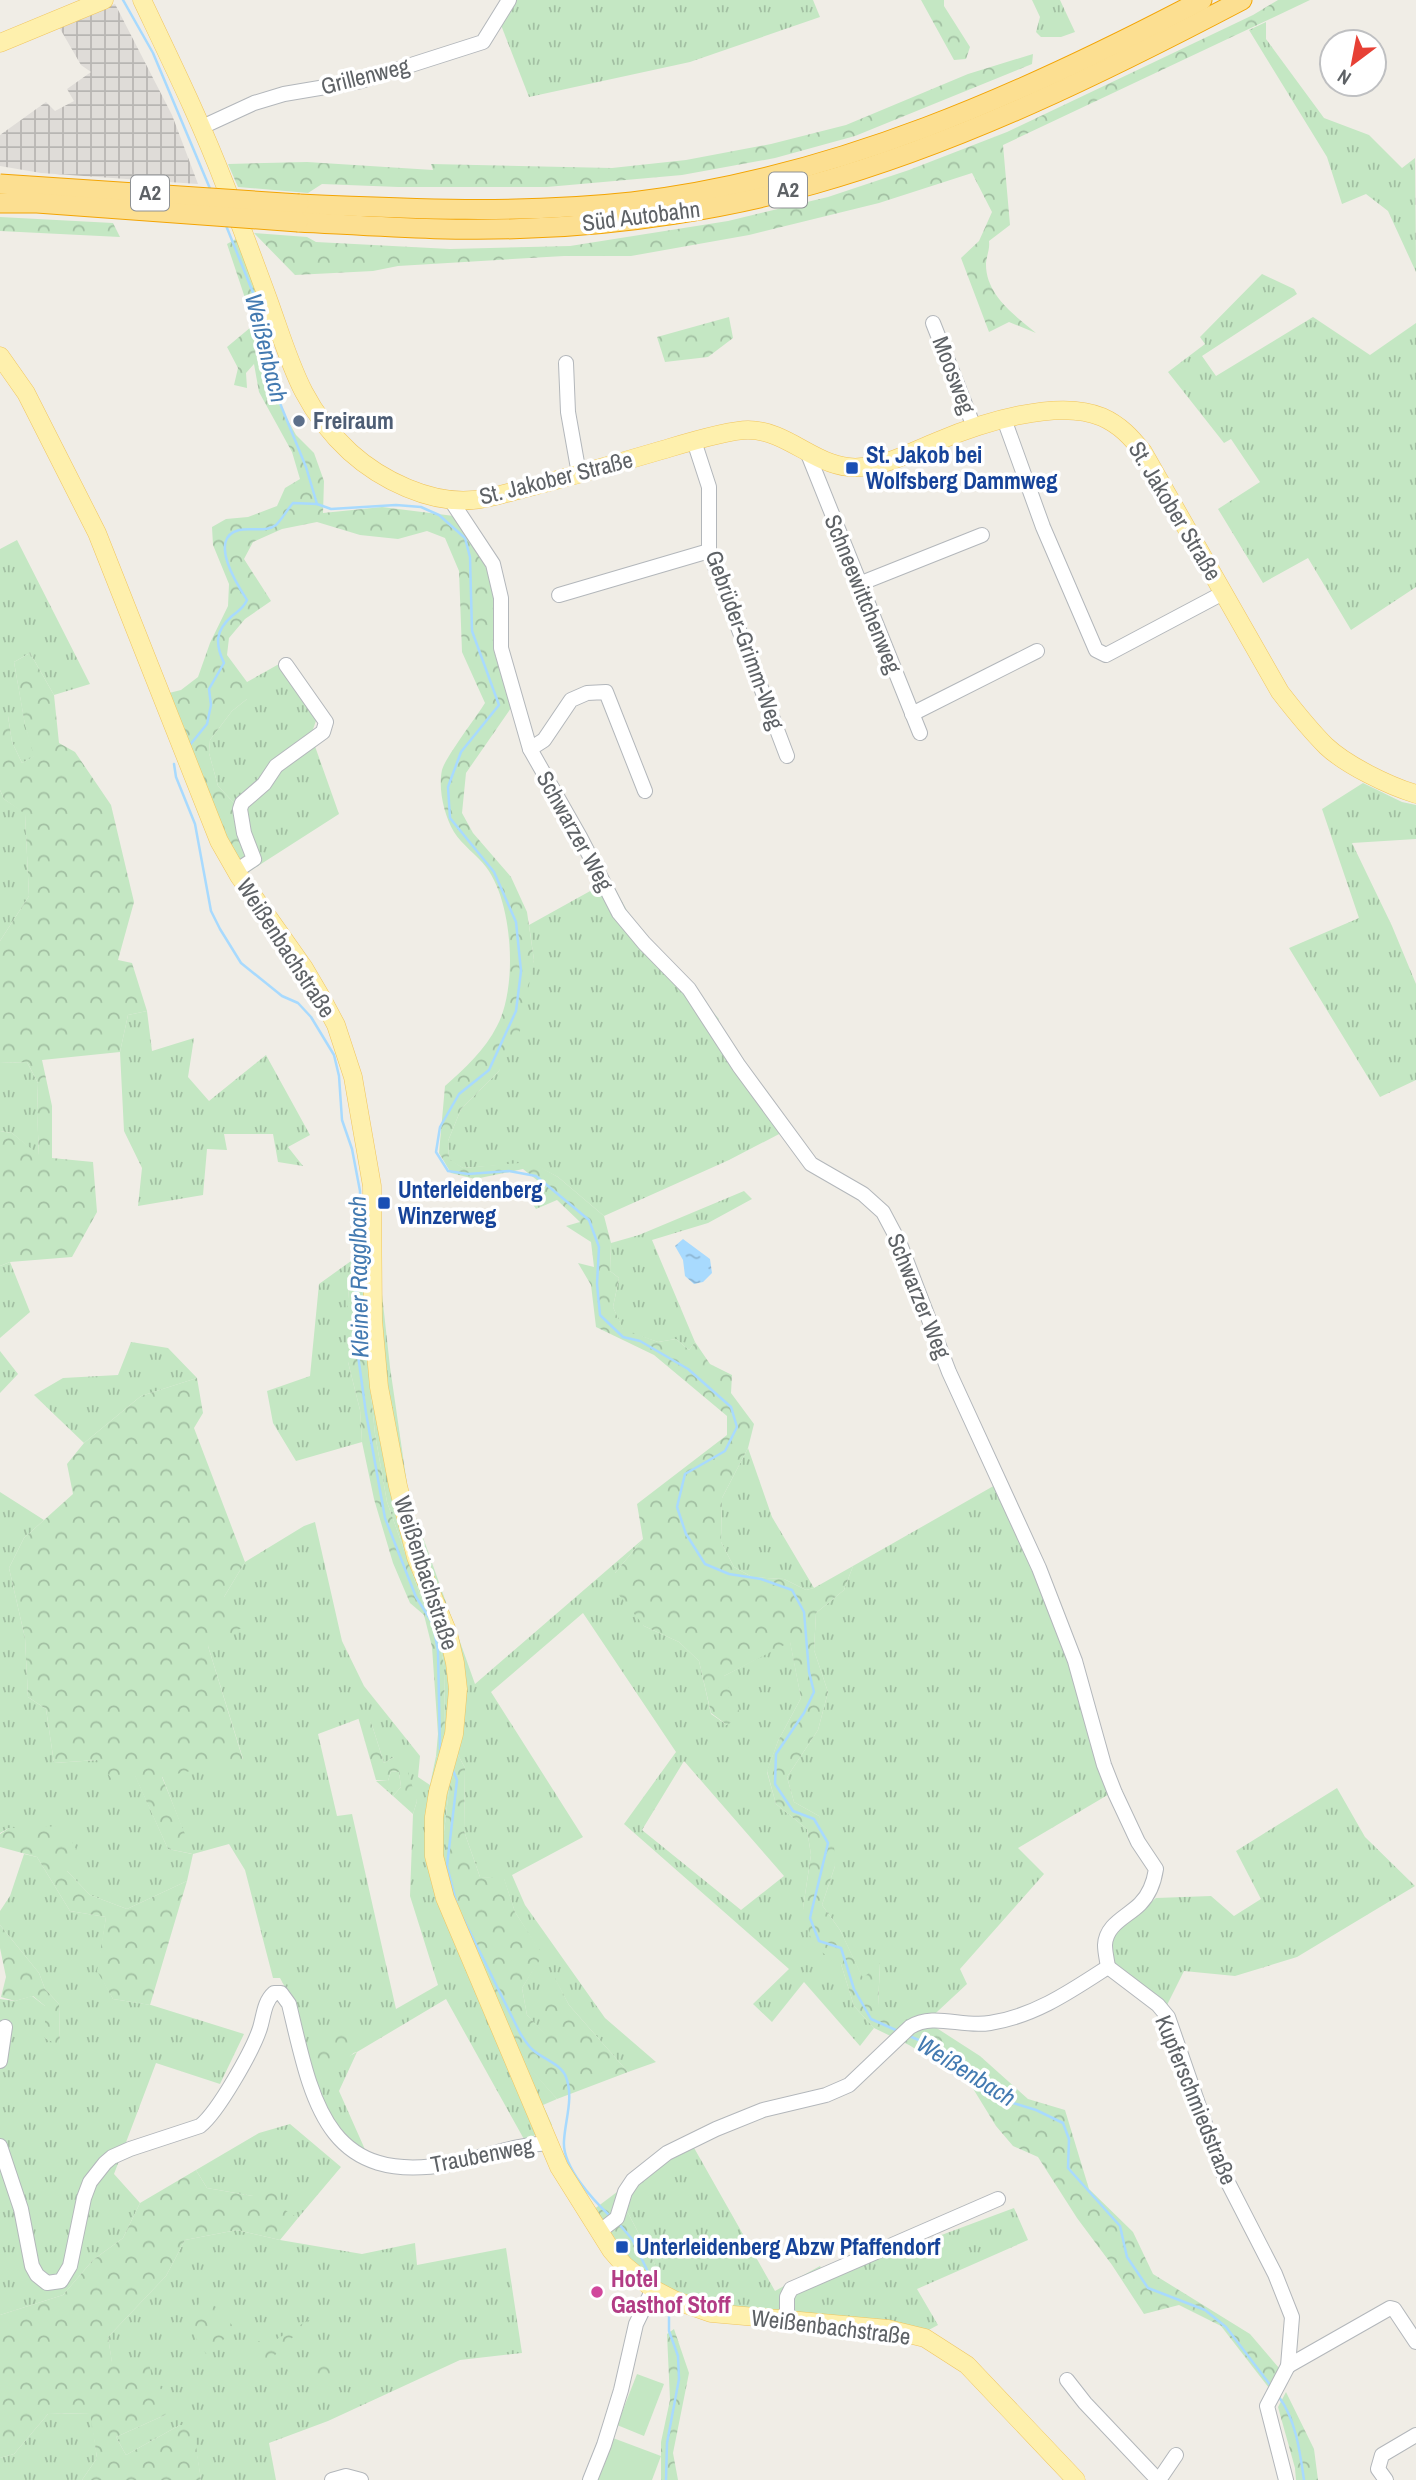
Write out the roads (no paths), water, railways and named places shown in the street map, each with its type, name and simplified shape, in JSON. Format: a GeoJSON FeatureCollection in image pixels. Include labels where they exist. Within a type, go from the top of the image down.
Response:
{"type":"FeatureCollection","features":[{"type":"Feature","properties":{"kind":"highway","name":"Süd Autobahn"},"geometry":{"type":"LineString","coordinates":[[0,203],[299,213],[569,207],[635,201],[769,177],[885,143],[951,118],[1084,60],[1202,0]]}},
{"type":"Feature","properties":{"kind":"highway","name":"Süd Autobahn"},"geometry":{"type":"LineString","coordinates":[[0,184],[299,213],[414,228],[532,228],[636,218],[761,197],[888,161],[1024,107],[1242,0]]}},
{"type":"Feature","properties":{"kind":"main road","name":"St. Jakober Straße"},"geometry":{"type":"LineString","coordinates":[[142,0],[202,127],[269,301],[293,374],[318,417],[351,453],[383,476],[417,492],[450,499],[474,500],[694,441],[749,430],[779,437],[808,454],[845,468],[864,467],[892,460],[974,427],[1004,419],[1041,412],[1082,412],[1102,417],[1127,432],[1143,452],[1280,692],[1328,748],[1380,781],[1416,794]]}},
{"type":"Feature","properties":{"kind":"main road"},"geometry":{"type":"LineString","coordinates":[[0,43],[98,1]]}},
{"type":"Feature","properties":{"kind":"main road","name":"Weißenbachstraße"},"geometry":{"type":"LineString","coordinates":[[0,356],[26,393],[97,533],[207,814],[236,871],[304,968],[321,997],[335,1025],[353,1077],[372,1186],[373,1320],[379,1387],[398,1486],[416,1557],[448,1633],[458,1689],[454,1734],[438,1792],[434,1818],[434,1856],[445,1898],[549,2143],[570,2186],[609,2225],[624,2265],[653,2289],[674,2300],[711,2313],[888,2329],[925,2338],[967,2365],[1076,2480]]}},
{"type":"Feature","properties":{"kind":"street","name":"Grillenweg"},"geometry":{"type":"LineString","coordinates":[[202,127],[254,103],[284,94],[362,81],[483,42],[509,0]]}},
{"type":"Feature","properties":{"kind":"street","name":"Moosweg"},"geometry":{"type":"LineString","coordinates":[[933,323],[974,427]]}},
{"type":"Feature","properties":{"kind":"street"},"geometry":{"type":"LineString","coordinates":[[566,363],[568,412],[579,474]]}},
{"type":"Feature","properties":{"kind":"street","name":"St. Jakober Straße"},"geometry":{"type":"LineString","coordinates":[[1004,419],[1043,527],[1096,650],[1106,654],[1223,593]]}},
{"type":"Feature","properties":{"kind":"street","name":"Gebrüder-Grimm-Weg"},"geometry":{"type":"LineString","coordinates":[[694,441],[709,487],[709,551],[787,756]]}},
{"type":"Feature","properties":{"kind":"street","name":"Schneewittchenweg"},"geometry":{"type":"LineString","coordinates":[[808,454],[920,733]]}},
{"type":"Feature","properties":{"kind":"street","name":"Schwarzer Weg"},"geometry":{"type":"LineString","coordinates":[[450,499],[493,564],[500,598],[501,648],[530,750],[580,836],[619,913],[689,989],[739,1066],[811,1164],[863,1194],[883,1212],[900,1244],[949,1372],[1039,1568],[1074,1661],[1104,1765],[1115,1793],[1138,1842],[1156,1869],[1150,1892],[1141,1903],[1113,1925],[1105,1946],[1108,1967]]}},
{"type":"Feature","properties":{"kind":"street"},"geometry":{"type":"LineString","coordinates":[[859,584],[982,535]]}},
{"type":"Feature","properties":{"kind":"street"},"geometry":{"type":"LineString","coordinates":[[559,595],[709,551]]}},
{"type":"Feature","properties":{"kind":"street"},"geometry":{"type":"LineString","coordinates":[[912,714],[1037,651]]}},
{"type":"Feature","properties":{"kind":"street"},"geometry":{"type":"LineString","coordinates":[[236,871],[254,859],[244,833],[240,809],[242,803],[264,784],[276,766],[323,732],[326,722],[286,665]]}},
{"type":"Feature","properties":{"kind":"street"},"geometry":{"type":"LineString","coordinates":[[530,750],[544,740],[571,700],[587,692],[606,692],[645,791]]}},
{"type":"Feature","properties":{"kind":"street"},"geometry":{"type":"LineString","coordinates":[[609,2225],[633,2180],[667,2153],[763,2110],[826,2095],[849,2085],[909,2027],[920,2021],[928,2019],[967,2025],[992,2023],[1031,2012],[1059,1999],[1108,1967]]}},
{"type":"Feature","properties":{"kind":"street","name":"Kupferschmiedstraße"},"geometry":{"type":"LineString","coordinates":[[1108,1967],[1158,2005],[1168,2017],[1220,2167],[1275,2274],[1292,2317],[1288,2366],[1267,2406],[1286,2480]]}},
{"type":"Feature","properties":{"kind":"street","name":"Traubenweg"},"geometry":{"type":"LineString","coordinates":[[0,2146],[21,2209],[32,2266],[37,2276],[47,2283],[61,2281],[70,2266],[84,2197],[97,2171],[112,2157],[200,2126],[208,2119],[219,2106],[260,2030],[268,1998],[274,1993],[281,1993],[289,2004],[309,2085],[323,2117],[353,2152],[386,2165],[416,2168],[473,2159],[520,2145],[549,2143]]}},
{"type":"Feature","properties":{"kind":"street"},"geometry":{"type":"LineString","coordinates":[[0,2061],[5,2027]]}},
{"type":"Feature","properties":{"kind":"street"},"geometry":{"type":"LineString","coordinates":[[787,2320],[787,2297],[791,2289],[998,2199]]}},
{"type":"Feature","properties":{"kind":"street"},"geometry":{"type":"LineString","coordinates":[[590,2480],[621,2390],[636,2324],[653,2289]]}},
{"type":"Feature","properties":{"kind":"street"},"geometry":{"type":"LineString","coordinates":[[1288,2366],[1390,2308],[1394,2309],[1416,2342]]}},
{"type":"Feature","properties":{"kind":"street"},"geometry":{"type":"LineString","coordinates":[[1067,2380],[1085,2403],[1158,2480],[1176,2455]]}},
{"type":"Feature","properties":{"kind":"street"},"geometry":{"type":"LineString","coordinates":[[1387,2480],[1378,2469],[1382,2455],[1416,2435]]}},
{"type":"Feature","properties":{"kind":"street"},"geometry":{"type":"LineString","coordinates":[[332,2480],[346,2476],[361,2480]]}},
{"type":"Feature","properties":{"kind":"water"},"geometry":{"type":"Polygon","coordinates":[[[683,1239],[710,1259],[712,1273],[703,1282],[694,1284],[685,1276],[683,1260],[675,1246],[683,1239]]]}},
{"type":"Feature","properties":{"kind":"waterway","name":"Weißenbach"},"geometry":{"type":"LineString","coordinates":[[123,0],[153,53],[211,191]]}},
{"type":"Feature","properties":{"kind":"waterway","name":"Weißenbach"},"geometry":{"type":"LineString","coordinates":[[225,223],[260,310],[268,342],[266,369],[306,467],[317,504],[331,509],[396,505],[421,507],[439,515],[465,538],[470,557],[472,631],[499,705],[461,752],[448,787],[450,818],[494,872],[516,922],[521,971],[516,1011],[489,1070],[459,1094],[440,1127],[436,1152],[448,1171],[468,1174],[509,1171],[536,1176],[589,1220],[599,1247],[597,1284],[600,1315],[623,1337],[640,1341],[688,1369],[731,1407],[737,1427],[725,1451],[685,1474],[677,1507],[686,1534],[705,1564],[729,1574],[761,1579],[792,1590],[804,1612],[809,1672],[814,1692],[804,1713],[776,1754],[775,1784],[793,1811],[814,1819],[828,1843],[810,1918],[819,1941],[841,1948],[854,1989],[871,2019],[898,2031]]}},
{"type":"Feature","properties":{"kind":"waterway","name":"Kleiner Ragglbach"},"geometry":{"type":"LineString","coordinates":[[189,746],[207,724],[211,705],[209,689],[224,663],[218,644],[220,632],[247,600],[232,574],[225,552],[225,542],[239,530],[263,529],[276,525],[293,503],[317,504]]}},
{"type":"Feature","properties":{"kind":"waterway","name":"Kleiner Ragglbach"},"geometry":{"type":"LineString","coordinates":[[174,764],[176,777],[195,824],[211,911],[220,929],[241,963],[282,996],[298,1003],[311,1017],[334,1055],[339,1076],[342,1120],[352,1149],[360,1191],[360,1250],[356,1284],[357,1348],[366,1413],[385,1518],[416,1597],[433,1624],[438,1651],[440,1749]]}},
{"type":"Feature","properties":{"kind":"waterway","name":"Kleiner Ragglbach"},"geometry":{"type":"LineString","coordinates":[[452,1768],[457,1780],[447,1866],[457,1905]]}},
{"type":"Feature","properties":{"kind":"waterway","name":"Kleiner Ragglbach"},"geometry":{"type":"LineString","coordinates":[[463,1918],[520,2033],[531,2048],[564,2072],[569,2101],[564,2141],[568,2162],[588,2193],[611,2217]]}},
{"type":"Feature","properties":{"kind":"waterway","name":"Weißenbach"},"geometry":{"type":"LineString","coordinates":[[907,2035],[942,2050],[972,2069],[985,2085],[1013,2103],[1063,2123],[1069,2139],[1068,2168],[1120,2226],[1127,2257],[1148,2288],[1205,2310],[1226,2327],[1271,2386]]}},
{"type":"Feature","properties":{"kind":"waterway","name":"Kleiner Ragglbach"},"geometry":{"type":"LineString","coordinates":[[619,2224],[632,2239],[651,2278]]}},
{"type":"Feature","properties":{"kind":"waterway","name":"Kleiner Ragglbach"},"geometry":{"type":"LineString","coordinates":[[666,2480],[667,2443],[679,2379],[678,2356],[669,2331],[669,2308]]}},
{"type":"Feature","properties":{"kind":"waterway","name":"Weißenbach"},"geometry":{"type":"LineString","coordinates":[[1279,2397],[1290,2416],[1299,2447],[1304,2480]]}},
{"type":"Feature","properties":{"kind":"place","name":"Freiraum"},"geometry":{"type":"Point","coordinates":[299,421]}},
{"type":"Feature","properties":{"kind":"place","name":"St. Jakob bei Wolfsberg Dammweg"},"geometry":{"type":"Point","coordinates":[852,468]}},
{"type":"Feature","properties":{"kind":"place","name":"Unterleidenberg Winzerweg"},"geometry":{"type":"Point","coordinates":[384,1203]}},
{"type":"Feature","properties":{"kind":"place","name":"Unterleidenberg Abzw Pfaffendorf"},"geometry":{"type":"Point","coordinates":[622,2247]}},
{"type":"Feature","properties":{"kind":"place","name":"Hotel Gasthof Stoff"},"geometry":{"type":"Point","coordinates":[597,2292]}}]}
